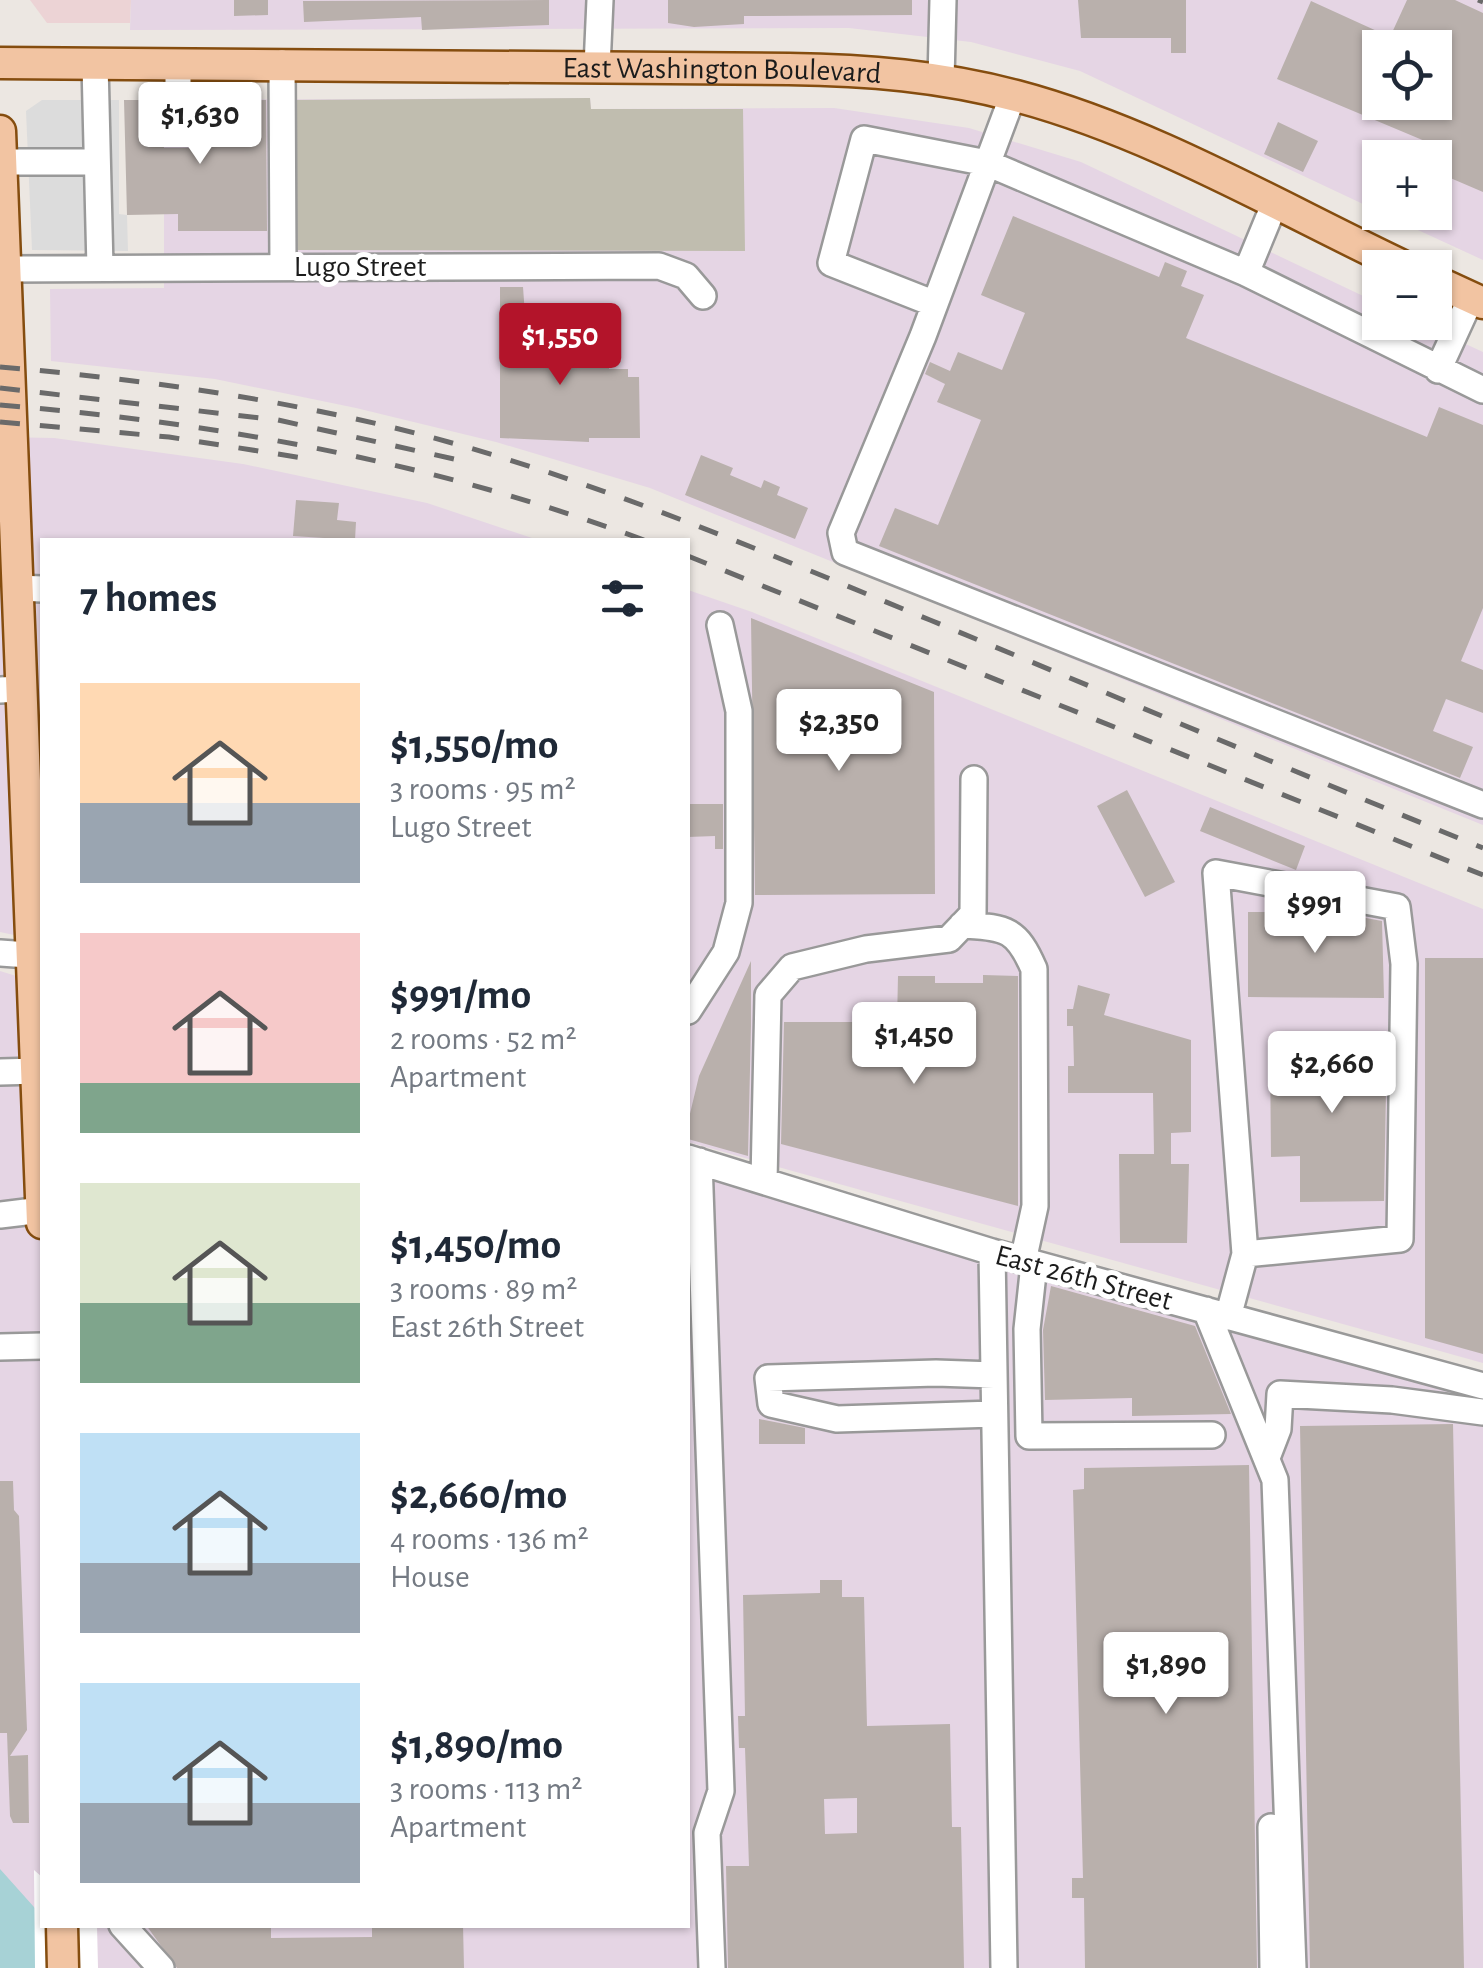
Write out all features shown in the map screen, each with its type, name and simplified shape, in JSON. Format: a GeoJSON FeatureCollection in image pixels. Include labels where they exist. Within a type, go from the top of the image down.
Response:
{"type":"FeatureCollection","features":[{"type":"Feature","properties":{"kind":"main road","name":"East Washington Boulevard"},"geometry":{"type":"LineString","coordinates":[[0,63],[865,70],[940,80],[1013,96],[1131,136],[1369,250]]}},
{"type":"Feature","properties":{"kind":"main road"},"geometry":{"type":"LineString","coordinates":[[0,130],[1,200],[30,588],[10,689],[38,954],[40,1068]]}},
{"type":"Feature","properties":{"kind":"main road"},"geometry":{"type":"LineString","coordinates":[[1452,289],[1477,300]]}},
{"type":"Feature","properties":{"kind":"main road"},"geometry":{"type":"LineString","coordinates":[[62,1928],[63,1968]]}},
{"type":"Feature","properties":{"kind":"street"},"geometry":{"type":"LineString","coordinates":[[597,67],[600,0]]}},
{"type":"Feature","properties":{"kind":"street"},"geometry":{"type":"LineString","coordinates":[[940,80],[943,0]]}},
{"type":"Feature","properties":{"kind":"street"},"geometry":{"type":"LineString","coordinates":[[178,63],[178,124]]}},
{"type":"Feature","properties":{"kind":"street"},"geometry":{"type":"LineString","coordinates":[[282,63],[283,266]]}},
{"type":"Feature","properties":{"kind":"street"},"geometry":{"type":"LineString","coordinates":[[95,64],[100,268]]}},
{"type":"Feature","properties":{"kind":"street"},"geometry":{"type":"LineString","coordinates":[[1013,96],[935,304],[841,534],[845,552],[1483,805]]}},
{"type":"Feature","properties":{"kind":"street"},"geometry":{"type":"LineString","coordinates":[[935,304],[831,263],[864,139],[987,163],[1246,274],[1483,390]]}},
{"type":"Feature","properties":{"kind":"street"},"geometry":{"type":"LineString","coordinates":[[1,162],[97,162]]}},
{"type":"Feature","properties":{"kind":"street"},"geometry":{"type":"LineString","coordinates":[[1246,274],[1274,205]]}},
{"type":"Feature","properties":{"kind":"street","name":"Lugo Street"},"geometry":{"type":"LineString","coordinates":[[6,269],[659,266],[686,276],[703,296]]}},
{"type":"Feature","properties":{"kind":"street"},"geometry":{"type":"LineString","coordinates":[[1438,370],[1477,300]]}},
{"type":"Feature","properties":{"kind":"street"},"geometry":{"type":"LineString","coordinates":[[690,1008],[726,952],[740,904],[739,711],[720,624]]}},
{"type":"Feature","properties":{"kind":"street"},"geometry":{"type":"LineString","coordinates":[[764,1182],[768,994],[792,967],[866,949],[949,940],[973,914],[974,779]]}},
{"type":"Feature","properties":{"kind":"street"},"geometry":{"type":"LineString","coordinates":[[1245,1254],[1400,1240],[1404,964],[1397,906],[1216,873],[1245,1254],[1217,1314],[1275,1480],[1293,1968]]}},
{"type":"Feature","properties":{"kind":"street"},"geometry":{"type":"LineString","coordinates":[[962,925],[1002,928],[1022,941],[1034,968],[1035,1206],[1027,1329],[1029,1436],[1212,1435]]}},
{"type":"Feature","properties":{"kind":"street"},"geometry":{"type":"LineString","coordinates":[[0,953],[38,954]]}},
{"type":"Feature","properties":{"kind":"street"},"geometry":{"type":"LineString","coordinates":[[0,1072],[40,1068]]}},
{"type":"Feature","properties":{"kind":"street"},"geometry":{"type":"LineString","coordinates":[[693,1160],[697,1387],[722,1791],[707,1832],[712,1968]]}},
{"type":"Feature","properties":{"kind":"street","name":"East 26th Street"},"geometry":{"type":"LineString","coordinates":[[693,1160],[992,1252],[1483,1386]]}},
{"type":"Feature","properties":{"kind":"street"},"geometry":{"type":"LineString","coordinates":[[0,1215],[40,1210]]}},
{"type":"Feature","properties":{"kind":"street"},"geometry":{"type":"LineString","coordinates":[[992,1252],[1004,1968]]}},
{"type":"Feature","properties":{"kind":"street"},"geometry":{"type":"LineString","coordinates":[[0,1347],[40,1346]]}},
{"type":"Feature","properties":{"kind":"street"},"geometry":{"type":"LineString","coordinates":[[994,1376],[768,1378],[771,1404],[837,1418],[994,1414]]}},
{"type":"Feature","properties":{"kind":"street"},"geometry":{"type":"LineString","coordinates":[[1268,1455],[1278,1429],[1280,1394],[1392,1400],[1483,1412]]}},
{"type":"Feature","properties":{"kind":"street"},"geometry":{"type":"LineString","coordinates":[[1271,1827],[1274,1968]]}},
{"type":"Feature","properties":{"kind":"street"},"geometry":{"type":"LineString","coordinates":[[125,1928],[161,1968]]}},
{"type":"Feature","properties":{"kind":"shaded area"},"geometry":{"type":"Polygon","coordinates":[[[30,0],[131,0],[130,23],[47,23],[30,0]]]}},
{"type":"Feature","properties":{"kind":"shaded area"},"geometry":{"type":"Polygon","coordinates":[[[131,0],[1483,0],[1483,260],[1418,230],[1452,230],[1452,140],[1362,140],[1362,204],[1080,71],[971,42],[849,28],[130,30],[131,0]]]}},
{"type":"Feature","properties":{"kind":"shaded area"},"geometry":{"type":"Polygon","coordinates":[[[590,98],[591,109],[834,108],[969,128],[1081,162],[1362,295],[1362,340],[1452,338],[1483,352],[1483,825],[650,488],[496,442],[356,408],[215,379],[51,361],[50,289],[164,288],[164,100],[590,98]]]}},
{"type":"Feature","properties":{"kind":"shaded area"},"geometry":{"type":"Polygon","coordinates":[[[590,98],[591,109],[743,109],[745,251],[297,250],[289,243],[289,100],[590,98]]]}},
{"type":"Feature","properties":{"kind":"shaded area"},"geometry":{"type":"Polygon","coordinates":[[[42,100],[119,100],[119,214],[127,215],[128,251],[32,250],[26,111],[42,100]]]}},
{"type":"Feature","properties":{"kind":"shaded area"},"geometry":{"type":"Polygon","coordinates":[[[0,437],[54,438],[243,464],[427,503],[532,538],[40,538],[40,941],[0,932],[0,437]]]}},
{"type":"Feature","properties":{"kind":"shaded area"},"geometry":{"type":"Polygon","coordinates":[[[690,591],[752,612],[1483,909],[1483,1363],[690,1143],[690,591]]]}},
{"type":"Feature","properties":{"kind":"shaded area"},"geometry":{"type":"Polygon","coordinates":[[[0,971],[40,983],[40,1928],[690,1928],[690,1168],[1483,1392],[1483,1968],[0,1968],[0,971]]]}},
{"type":"Feature","properties":{"kind":"water"},"geometry":{"type":"Polygon","coordinates":[[[0,1869],[40,1914],[40,1928],[45,1928],[91,1968],[0,1968],[0,1869]]]}},
{"type":"Feature","properties":{"kind":"pier"},"geometry":{"type":"Polygon","coordinates":[[[34,1870],[40,1875],[40,1928],[97,1928],[98,1968],[35,1968],[34,1870]]]}},
{"type":"Feature","properties":{"kind":"building"},"geometry":{"type":"Polygon","coordinates":[[[234,0],[268,0],[268,15],[234,16],[234,0]]]}},
{"type":"Feature","properties":{"kind":"building"},"geometry":{"type":"Polygon","coordinates":[[[549,0],[549,25],[422,30],[421,17],[304,22],[303,1],[549,0]]]}},
{"type":"Feature","properties":{"kind":"building"},"geometry":{"type":"Polygon","coordinates":[[[668,0],[912,0],[912,15],[744,16],[744,24],[694,27],[668,23],[668,0]]]}},
{"type":"Feature","properties":{"kind":"building"},"geometry":{"type":"Polygon","coordinates":[[[1078,0],[1186,0],[1186,53],[1171,53],[1171,38],[1081,38],[1078,0]]]}},
{"type":"Feature","properties":{"kind":"building"},"geometry":{"type":"Polygon","coordinates":[[[1407,0],[1455,0],[1483,13],[1483,192],[1452,179],[1452,140],[1422,140],[1375,120],[1452,120],[1452,30],[1393,30],[1407,0]]]}},
{"type":"Feature","properties":{"kind":"building"},"geometry":{"type":"Polygon","coordinates":[[[1311,1],[1375,30],[1362,30],[1362,115],[1277,79],[1311,1]]]}},
{"type":"Feature","properties":{"kind":"building"},"geometry":{"type":"Polygon","coordinates":[[[124,100],[162,100],[164,148],[197,148],[196,101],[266,100],[267,231],[178,231],[178,214],[127,215],[124,100]]]}},
{"type":"Feature","properties":{"kind":"building"},"geometry":{"type":"Polygon","coordinates":[[[1278,122],[1318,141],[1303,172],[1264,154],[1278,122]]]}},
{"type":"Feature","properties":{"kind":"building"},"geometry":{"type":"Polygon","coordinates":[[[1013,216],[1159,277],[1165,262],[1187,271],[1181,286],[1204,295],[1186,338],[1427,437],[1439,407],[1483,425],[1483,608],[1461,661],[1483,670],[1483,713],[1446,699],[1433,731],[1473,747],[1460,778],[879,546],[895,508],[938,525],[981,420],[937,402],[945,384],[925,374],[930,362],[950,371],[958,352],[1002,370],[1025,313],[981,295],[1013,216]]]}},
{"type":"Feature","properties":{"kind":"building"},"geometry":{"type":"Polygon","coordinates":[[[500,287],[523,287],[528,356],[609,353],[609,369],[628,369],[628,377],[639,377],[640,438],[589,438],[589,442],[500,438],[500,287]]]}},
{"type":"Feature","properties":{"kind":"building"},"geometry":{"type":"Polygon","coordinates":[[[701,455],[733,468],[730,475],[761,488],[764,480],[780,487],[777,495],[808,508],[795,539],[685,495],[701,455]]]}},
{"type":"Feature","properties":{"kind":"building"},"geometry":{"type":"Polygon","coordinates":[[[296,500],[339,503],[337,520],[356,522],[355,538],[293,536],[296,500]]]}},
{"type":"Feature","properties":{"kind":"building"},"geometry":{"type":"Polygon","coordinates":[[[751,618],[934,692],[935,894],[755,895],[751,618]]]}},
{"type":"Feature","properties":{"kind":"building"},"geometry":{"type":"Polygon","coordinates":[[[1127,790],[1175,882],[1145,897],[1097,806],[1127,790]]]}},
{"type":"Feature","properties":{"kind":"building"},"geometry":{"type":"Polygon","coordinates":[[[690,804],[723,804],[723,849],[715,849],[715,836],[690,837],[690,804]]]}},
{"type":"Feature","properties":{"kind":"building"},"geometry":{"type":"Polygon","coordinates":[[[1210,807],[1305,846],[1296,870],[1200,831],[1210,807]]]}},
{"type":"Feature","properties":{"kind":"building"},"geometry":{"type":"Polygon","coordinates":[[[1248,912],[1334,912],[1382,921],[1384,998],[1248,997],[1248,912]]]}},
{"type":"Feature","properties":{"kind":"building"},"geometry":{"type":"Polygon","coordinates":[[[1425,958],[1483,958],[1483,1354],[1425,1338],[1425,958]]]}},
{"type":"Feature","properties":{"kind":"building"},"geometry":{"type":"Polygon","coordinates":[[[751,961],[748,1156],[690,1140],[690,1114],[699,1076],[751,961]]]}},
{"type":"Feature","properties":{"kind":"building"},"geometry":{"type":"Polygon","coordinates":[[[983,975],[1018,976],[1018,1206],[781,1144],[784,1022],[897,1022],[898,976],[935,976],[935,983],[983,983],[983,975]]]}},
{"type":"Feature","properties":{"kind":"building"},"geometry":{"type":"Polygon","coordinates":[[[1078,985],[1110,994],[1104,1015],[1191,1040],[1191,1132],[1171,1133],[1171,1164],[1189,1164],[1187,1243],[1120,1243],[1119,1154],[1154,1154],[1153,1093],[1068,1093],[1068,1066],[1074,1066],[1073,1026],[1067,1026],[1067,1009],[1073,1009],[1078,985]]]}},
{"type":"Feature","properties":{"kind":"building"},"geometry":{"type":"Polygon","coordinates":[[[1387,1036],[1384,1201],[1300,1202],[1300,1156],[1271,1157],[1270,1050],[1300,1050],[1299,1037],[1387,1036]]]}},
{"type":"Feature","properties":{"kind":"building"},"geometry":{"type":"Polygon","coordinates":[[[1051,1286],[1195,1326],[1231,1414],[1132,1416],[1132,1398],[1045,1400],[1043,1330],[1051,1286]]]}},
{"type":"Feature","properties":{"kind":"building"},"geometry":{"type":"Polygon","coordinates":[[[759,1419],[805,1428],[805,1444],[759,1444],[759,1419]]]}},
{"type":"Feature","properties":{"kind":"building"},"geometry":{"type":"Polygon","coordinates":[[[1453,1424],[1464,1968],[1310,1968],[1300,1426],[1453,1424]]]}},
{"type":"Feature","properties":{"kind":"building"},"geometry":{"type":"Polygon","coordinates":[[[1249,1465],[1257,1968],[1085,1968],[1084,1898],[1072,1898],[1072,1878],[1083,1878],[1073,1490],[1084,1489],[1084,1468],[1249,1465]]]}},
{"type":"Feature","properties":{"kind":"building"},"geometry":{"type":"Polygon","coordinates":[[[0,1481],[13,1481],[14,1510],[19,1516],[27,1730],[10,1756],[28,1755],[29,1823],[13,1823],[10,1816],[7,1733],[0,1733],[0,1481]]]}},
{"type":"Feature","properties":{"kind":"building"},"geometry":{"type":"Polygon","coordinates":[[[820,1580],[842,1580],[842,1597],[864,1597],[867,1726],[950,1724],[952,1827],[961,1827],[964,1968],[728,1968],[726,1866],[749,1866],[745,1748],[739,1748],[738,1716],[745,1716],[743,1595],[820,1593],[820,1580]],[[857,1798],[824,1799],[825,1834],[857,1833],[857,1798]]]}},
{"type":"Feature","properties":{"kind":"building"},"geometry":{"type":"Polygon","coordinates":[[[148,1928],[271,1928],[271,1938],[372,1937],[372,1928],[463,1928],[464,1968],[177,1968],[148,1928]]]}},
{"type":"Feature","properties":{"kind":"railway"},"geometry":{"type":"LineString","coordinates":[[1478,0],[1483,2]]}},
{"type":"Feature","properties":{"kind":"railway"},"geometry":{"type":"LineString","coordinates":[[0,367],[158,384],[316,410],[485,452],[678,518],[1483,848]]}},
{"type":"Feature","properties":{"kind":"railway"},"geometry":{"type":"LineString","coordinates":[[0,388],[278,420],[454,459]]}},
{"type":"Feature","properties":{"kind":"railway"},"geometry":{"type":"LineString","coordinates":[[0,405],[165,423],[327,450],[486,489],[638,538]]}},
{"type":"Feature","properties":{"kind":"railway"},"geometry":{"type":"LineString","coordinates":[[0,422],[169,437],[303,458]]}},
{"type":"Feature","properties":{"kind":"railway"},"geometry":{"type":"LineString","coordinates":[[690,557],[1483,875]]}}]}
